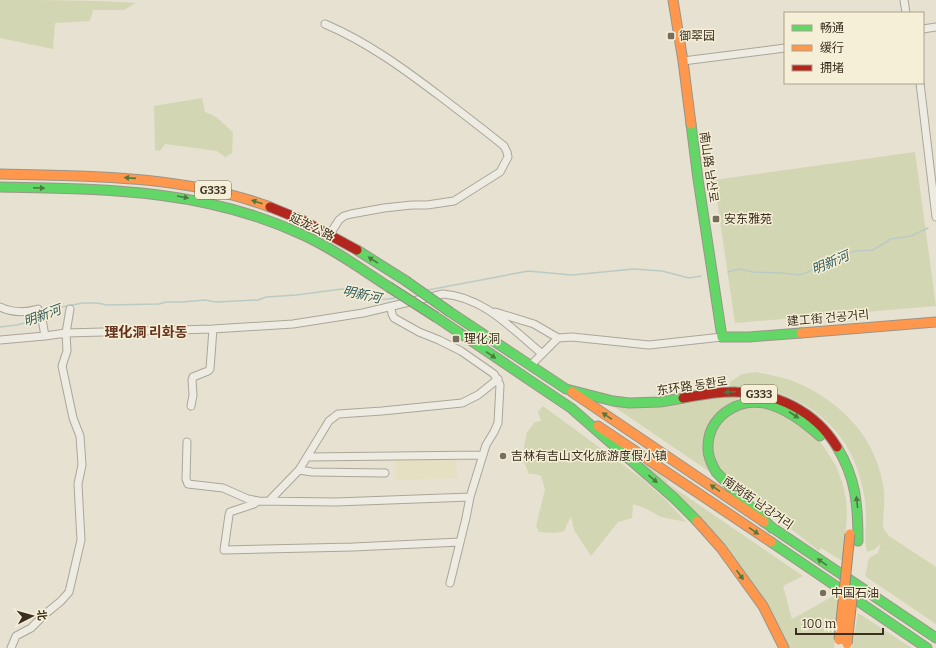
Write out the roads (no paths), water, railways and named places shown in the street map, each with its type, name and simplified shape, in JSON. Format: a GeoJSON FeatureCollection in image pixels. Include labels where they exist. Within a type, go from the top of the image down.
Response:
{"type":"FeatureCollection","features":[{"type":"Feature","properties":{"kind":"main road","name":"南山路 남산로"},"geometry":{"type":"LineString","coordinates":[[673,0],[722,337]]}},
{"type":"Feature","properties":{"kind":"main road","name":"延龙公路"},"geometry":{"type":"LineString","coordinates":[[0,174],[156,180],[206,188],[265,205],[330,234],[406,281],[530,366],[566,388]]}},
{"type":"Feature","properties":{"kind":"main road","name":"延龙公路"},"geometry":{"type":"LineString","coordinates":[[0,187],[100,190],[179,197],[231,208],[280,225],[318,242],[389,287],[571,408]]}},
{"type":"Feature","properties":{"kind":"main road","name":"建工街 건공거리"},"geometry":{"type":"LineString","coordinates":[[722,337],[749,337],[936,322]]}},
{"type":"Feature","properties":{"kind":"main road","name":"南岗街 남강거리"},"geometry":{"type":"LineString","coordinates":[[566,388],[936,638]]}},
{"type":"Feature","properties":{"kind":"main road","name":"东环路 동환로"},"geometry":{"type":"LineString","coordinates":[[566,388],[613,402],[628,403],[668,402],[735,392],[752,393],[767,396],[792,405],[814,419],[832,438],[846,461],[857,498],[858,541],[843,645]]}},
{"type":"Feature","properties":{"kind":"main road"},"geometry":{"type":"LineString","coordinates":[[772,528],[716,472],[709,456],[708,439],[714,422],[724,412],[740,403],[762,402],[782,409],[810,427],[824,440],[843,472],[849,506],[850,534],[843,645]]}},
{"type":"Feature","properties":{"kind":"main road","name":"G333"},"geometry":{"type":"LineString","coordinates":[[571,408],[674,498],[701,525],[721,548],[763,606],[784,648]]}},
{"type":"Feature","properties":{"kind":"main road","name":"南岗街 남강거리"},"geometry":{"type":"LineString","coordinates":[[571,408],[927,648]]}},
{"type":"Feature","properties":{"kind":"street"},"geometry":{"type":"LineString","coordinates":[[904,0],[906,12]]}},
{"type":"Feature","properties":{"kind":"street"},"geometry":{"type":"LineString","coordinates":[[325,24],[395,62],[504,146],[508,152],[508,158],[500,172],[454,201],[428,205],[384,208],[351,214],[344,216],[339,220],[330,234]]}},
{"type":"Feature","properties":{"kind":"street"},"geometry":{"type":"LineString","coordinates":[[924,29],[936,27]]}},
{"type":"Feature","properties":{"kind":"street"},"geometry":{"type":"LineString","coordinates":[[683,61],[784,48]]}},
{"type":"Feature","properties":{"kind":"street"},"geometry":{"type":"LineString","coordinates":[[920,84],[936,217]]}},
{"type":"Feature","properties":{"kind":"street"},"geometry":{"type":"LineString","coordinates":[[0,340],[66,333],[213,329],[293,324],[391,308],[443,294],[452,295],[478,303],[491,311],[541,353]]}},
{"type":"Feature","properties":{"kind":"street"},"geometry":{"type":"LineString","coordinates":[[0,307],[7,310],[20,312],[28,312],[38,309],[44,336]]}},
{"type":"Feature","properties":{"kind":"street"},"geometry":{"type":"LineString","coordinates":[[391,308],[392,314],[402,324],[461,351],[488,369],[498,379],[500,385],[498,423],[483,455],[470,497],[450,583]]}},
{"type":"Feature","properties":{"kind":"street"},"geometry":{"type":"LineString","coordinates":[[11,648],[16,636],[31,628],[69,592],[81,540],[78,484],[82,465],[80,436],[73,418],[62,366],[67,351],[66,333],[70,309]]}},
{"type":"Feature","properties":{"kind":"street"},"geometry":{"type":"LineString","coordinates":[[491,311],[534,324],[558,338],[572,338],[648,346],[722,337]]}},
{"type":"Feature","properties":{"kind":"street"},"geometry":{"type":"LineString","coordinates":[[191,406],[193,377],[208,371],[211,365],[213,329]]}},
{"type":"Feature","properties":{"kind":"street"},"geometry":{"type":"LineString","coordinates":[[530,366],[541,353],[558,338]]}},
{"type":"Feature","properties":{"kind":"street"},"geometry":{"type":"LineString","coordinates":[[461,351],[469,340]]}},
{"type":"Feature","properties":{"kind":"street"},"geometry":{"type":"LineString","coordinates":[[269,501],[299,470],[329,422],[338,414],[462,403],[478,395],[498,379]]}},
{"type":"Feature","properties":{"kind":"street"},"geometry":{"type":"LineString","coordinates":[[187,442],[186,479],[188,484],[223,488],[248,499],[258,501],[336,502],[470,497]]}},
{"type":"Feature","properties":{"kind":"street"},"geometry":{"type":"LineString","coordinates":[[307,457],[483,455]]}},
{"type":"Feature","properties":{"kind":"street"},"geometry":{"type":"LineString","coordinates":[[299,470],[312,472],[385,473]]}},
{"type":"Feature","properties":{"kind":"street"},"geometry":{"type":"LineString","coordinates":[[258,501],[249,506],[230,512],[224,550],[354,547],[460,542]]}},
{"type":"Feature","properties":{"kind":"waterway","name":"明新河"},"geometry":{"type":"LineString","coordinates":[[728,272],[739,269],[753,272],[800,275],[841,256],[856,251],[873,250],[891,239],[911,236],[928,228]]}},
{"type":"Feature","properties":{"kind":"waterway","name":"明新河"},"geometry":{"type":"LineString","coordinates":[[428,290],[528,271],[572,275],[634,269],[662,271],[689,278],[701,276]]}},
{"type":"Feature","properties":{"kind":"waterway","name":"明新河"},"geometry":{"type":"LineString","coordinates":[[44,316],[56,308],[83,303],[107,305],[159,304],[166,302],[205,300],[216,302],[258,300],[266,297],[342,289],[350,290],[376,300],[395,298]]}},
{"type":"Feature","properties":{"kind":"waterway","name":"明新河"},"geometry":{"type":"LineString","coordinates":[[0,327],[17,325],[39,319]]}},
{"type":"Feature","properties":{"kind":"place","name":"御翠园"},"geometry":{"type":"Point","coordinates":[671,36]}},
{"type":"Feature","properties":{"kind":"place","name":"安东雅苑"},"geometry":{"type":"Point","coordinates":[716,219]}},
{"type":"Feature","properties":{"kind":"place","name":"理化洞"},"geometry":{"type":"Point","coordinates":[456,339]}},
{"type":"Feature","properties":{"kind":"place","name":"吉林有吉山文化旅游度假小镇"},"geometry":{"type":"Point","coordinates":[503,456]}},
{"type":"Feature","properties":{"kind":"place","name":"中国石油"},"geometry":{"type":"Point","coordinates":[823,593]}},
{"type":"Feature","properties":{"kind":"district","name":"理化洞 리화동"},"geometry":{"type":"Point","coordinates":[146,332]}}]}
